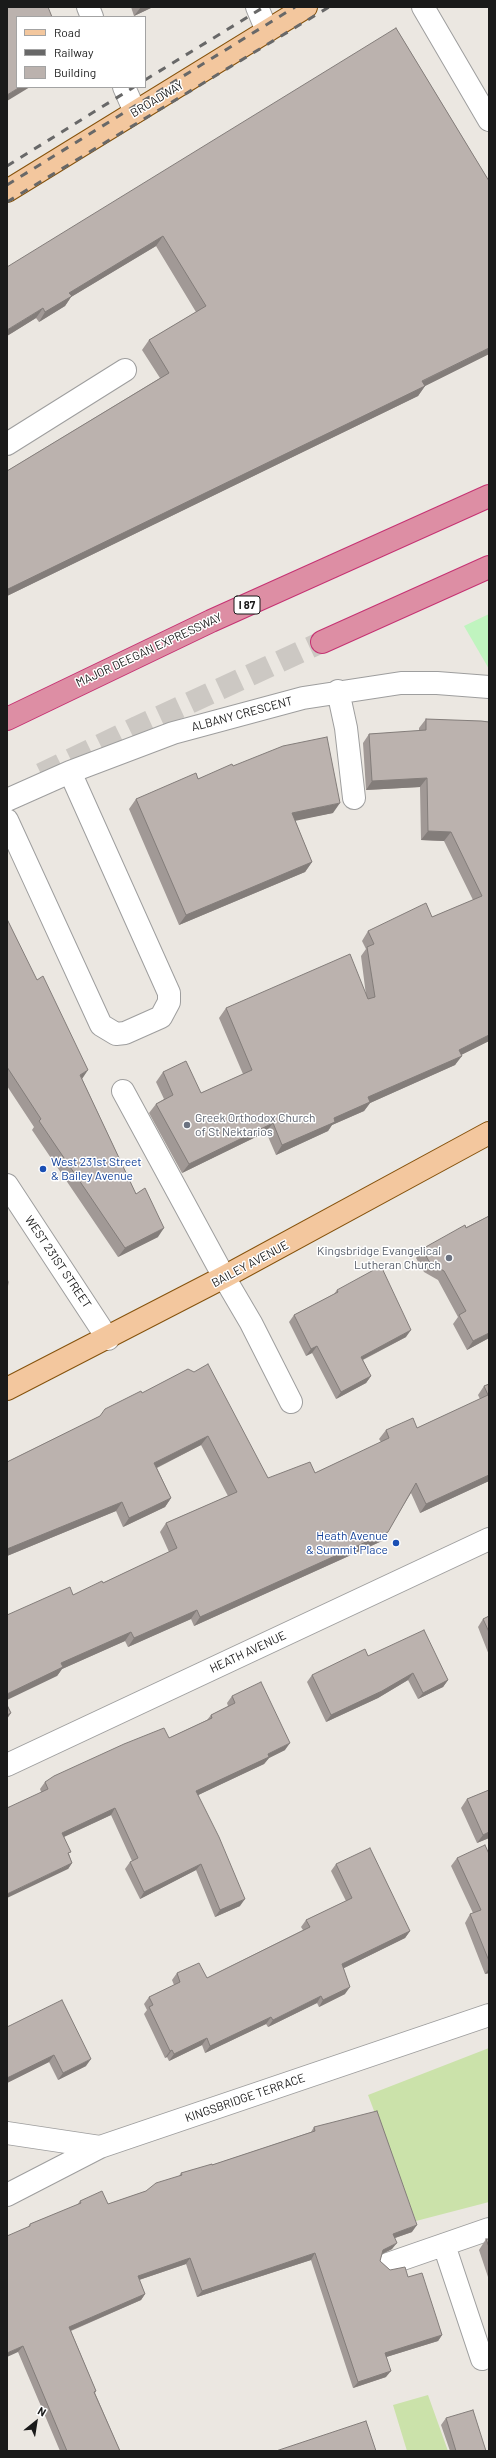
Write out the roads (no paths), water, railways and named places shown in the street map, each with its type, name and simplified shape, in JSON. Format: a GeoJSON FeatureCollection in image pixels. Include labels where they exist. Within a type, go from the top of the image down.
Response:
{"type":"FeatureCollection","features":[{"type":"Feature","properties":{"kind":"highway","name":"MAJOR DEEGAN EXPRESSWAY"},"geometry":{"type":"LineString","coordinates":[[7,719],[177,637],[489,496]]}},
{"type":"Feature","properties":{"kind":"highway"},"geometry":{"type":"LineString","coordinates":[[322,642],[489,567]]}},
{"type":"Feature","properties":{"kind":"main road","name":"BROADWAY"},"geometry":{"type":"LineString","coordinates":[[7,191],[306,7]]}},
{"type":"Feature","properties":{"kind":"main road","name":"BAILEY AVENUE"},"geometry":{"type":"LineString","coordinates":[[7,1389],[108,1339],[489,1133]]}},
{"type":"Feature","properties":{"kind":"street"},"geometry":{"type":"LineString","coordinates":[[257,7],[268,31]]}},
{"type":"Feature","properties":{"kind":"street"},"geometry":{"type":"LineString","coordinates":[[423,7],[489,120]]}},
{"type":"Feature","properties":{"kind":"street"},"geometry":{"type":"LineString","coordinates":[[124,88],[135,112]]}},
{"type":"Feature","properties":{"kind":"street"},"geometry":{"type":"LineString","coordinates":[[7,444],[125,370]]}},
{"type":"Feature","properties":{"kind":"street","name":"ALBANY CRESCENT"},"geometry":{"type":"LineString","coordinates":[[7,800],[70,772],[173,733],[271,705],[338,691],[401,683],[438,683],[489,687]]}},
{"type":"Feature","properties":{"kind":"street"},"geometry":{"type":"LineString","coordinates":[[338,691],[346,728],[354,798]]}},
{"type":"Feature","properties":{"kind":"street"},"geometry":{"type":"LineString","coordinates":[[7,820],[101,1025],[116,1034],[125,1033],[161,1017],[169,1002],[169,993],[70,772]]}},
{"type":"Feature","properties":{"kind":"street"},"geometry":{"type":"LineString","coordinates":[[123,1091],[224,1277],[251,1323],[291,1402]]}},
{"type":"Feature","properties":{"kind":"street","name":"WEST 231ST STREET"},"geometry":{"type":"LineString","coordinates":[[7,1185],[108,1339]]}},
{"type":"Feature","properties":{"kind":"street","name":"HEATH AVENUE"},"geometry":{"type":"LineString","coordinates":[[7,1765],[489,1539]]}},
{"type":"Feature","properties":{"kind":"street","name":"KINGSBRIDGE TERRACE"},"geometry":{"type":"LineString","coordinates":[[7,2195],[100,2147],[489,2015]]}},
{"type":"Feature","properties":{"kind":"street"},"geometry":{"type":"LineString","coordinates":[[7,2133],[100,2147]]}},
{"type":"Feature","properties":{"kind":"street"},"geometry":{"type":"LineString","coordinates":[[388,2264],[489,2229]]}},
{"type":"Feature","properties":{"kind":"street"},"geometry":{"type":"LineString","coordinates":[[444,2245],[482,2359]]}},
{"type":"Feature","properties":{"kind":"tunnel"},"geometry":{"type":"LineString","coordinates":[[41,774],[137,727],[322,642]]}},
{"type":"Feature","properties":{"kind":"railway"},"geometry":{"type":"LineString","coordinates":[[146,79],[264,7]]}},
{"type":"Feature","properties":{"kind":"railway"},"geometry":{"type":"LineString","coordinates":[[7,185],[295,7]]}},
{"type":"Feature","properties":{"kind":"railway"},"geometry":{"type":"LineString","coordinates":[[7,202],[329,7]]}},
{"type":"Feature","properties":{"kind":"railway"},"geometry":{"type":"LineString","coordinates":[[7,166],[132,88]]}},
{"type":"Feature","properties":{"kind":"place","name":"Greek Orthodox Church of St Nektarios"},"geometry":{"type":"Point","coordinates":[187,1125]}},
{"type":"Feature","properties":{"kind":"place","name":"West 231st Street & Bailey Avenue"},"geometry":{"type":"Point","coordinates":[43,1169]}},
{"type":"Feature","properties":{"kind":"place","name":"Kingsbridge Evangelical Lutheran Church"},"geometry":{"type":"Point","coordinates":[449,1258]}},
{"type":"Feature","properties":{"kind":"place","name":"Heath Avenue & Summit Place"},"geometry":{"type":"Point","coordinates":[396,1543]}}]}
